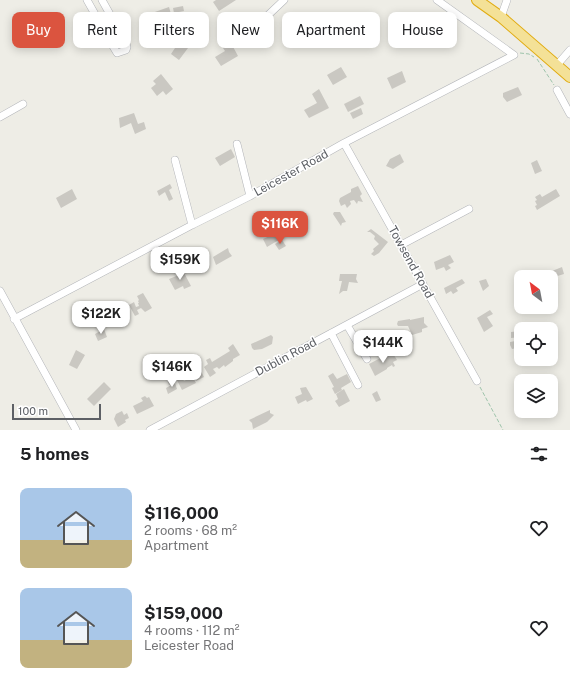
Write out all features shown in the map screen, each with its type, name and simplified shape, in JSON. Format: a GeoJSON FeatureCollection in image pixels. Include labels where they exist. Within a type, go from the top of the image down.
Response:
{"type":"FeatureCollection","features":[{"type":"Feature","properties":{"kind":"highway"},"geometry":{"type":"LineString","coordinates":[[481,1],[570,77]]}},
{"type":"Feature","properties":{"kind":"street"},"geometry":{"type":"LineString","coordinates":[[87,0],[117,53],[120,53],[126,50],[126,43],[102,0]]}},
{"type":"Feature","properties":{"kind":"street"},"geometry":{"type":"LineString","coordinates":[[271,12],[284,0]]}},
{"type":"Feature","properties":{"kind":"street"},"geometry":{"type":"LineString","coordinates":[[437,0],[514,56]]}},
{"type":"Feature","properties":{"kind":"street"},"geometry":{"type":"LineString","coordinates":[[501,17],[507,0]]}},
{"type":"Feature","properties":{"kind":"street"},"geometry":{"type":"LineString","coordinates":[[556,65],[570,50]]}},
{"type":"Feature","properties":{"kind":"street","name":"Leicester Road"},"geometry":{"type":"LineString","coordinates":[[14,319],[250,196],[344,143],[514,56]]}},
{"type":"Feature","properties":{"kind":"street"},"geometry":{"type":"LineString","coordinates":[[557,90],[570,114]]}},
{"type":"Feature","properties":{"kind":"street"},"geometry":{"type":"LineString","coordinates":[[0,117],[23,104]]}},
{"type":"Feature","properties":{"kind":"street","name":"Towsend Road"},"geometry":{"type":"LineString","coordinates":[[344,143],[477,381]]}},
{"type":"Feature","properties":{"kind":"street"},"geometry":{"type":"LineString","coordinates":[[237,144],[250,196]]}},
{"type":"Feature","properties":{"kind":"street"},"geometry":{"type":"LineString","coordinates":[[174,160],[192,225]]}},
{"type":"Feature","properties":{"kind":"street"},"geometry":{"type":"LineString","coordinates":[[401,245],[470,208]]}},
{"type":"Feature","properties":{"kind":"street","name":"Dublin Road"},"geometry":{"type":"LineString","coordinates":[[150,430],[423,284]]}},
{"type":"Feature","properties":{"kind":"street"},"geometry":{"type":"LineString","coordinates":[[0,291],[76,430]]}},
{"type":"Feature","properties":{"kind":"street"},"geometry":{"type":"LineString","coordinates":[[347,325],[367,359]]}},
{"type":"Feature","properties":{"kind":"street"},"geometry":{"type":"LineString","coordinates":[[331,333],[358,385]]}},
{"type":"Feature","properties":{"kind":"path"},"geometry":{"type":"LineString","coordinates":[[514,56],[521,53],[535,57],[557,90]]}},
{"type":"Feature","properties":{"kind":"path"},"geometry":{"type":"LineString","coordinates":[[477,381],[503,430]]}},
{"type":"Feature","properties":{"kind":"building"},"geometry":{"type":"Polygon","coordinates":[[[216,0],[236,0],[219,11],[213,2],[216,0]]]}},
{"type":"Feature","properties":{"kind":"building"},"geometry":{"type":"Polygon","coordinates":[[[183,6],[184,11],[174,12],[173,8],[183,6]]]}},
{"type":"Feature","properties":{"kind":"building"},"geometry":{"type":"Polygon","coordinates":[[[169,7],[170,12],[155,12],[169,7]]]}},
{"type":"Feature","properties":{"kind":"building"},"geometry":{"type":"Polygon","coordinates":[[[175,48],[188,48],[179,60],[171,54],[175,48]]]}},
{"type":"Feature","properties":{"kind":"building"},"geometry":{"type":"Polygon","coordinates":[[[223,48],[234,48],[238,56],[221,66],[215,57],[225,51],[223,48]]]}},
{"type":"Feature","properties":{"kind":"building"},"geometry":{"type":"Polygon","coordinates":[[[341,67],[347,77],[333,85],[327,75],[341,67]]]}},
{"type":"Feature","properties":{"kind":"building"},"geometry":{"type":"Polygon","coordinates":[[[402,71],[406,82],[392,89],[387,78],[402,71]]]}},
{"type":"Feature","properties":{"kind":"building"},"geometry":{"type":"Polygon","coordinates":[[[161,74],[173,89],[166,95],[163,91],[157,96],[151,88],[156,84],[153,81],[161,74]]]}},
{"type":"Feature","properties":{"kind":"building"},"geometry":{"type":"Polygon","coordinates":[[[518,87],[522,95],[507,102],[503,97],[503,93],[518,87]]]}},
{"type":"Feature","properties":{"kind":"building"},"geometry":{"type":"Polygon","coordinates":[[[319,89],[329,108],[309,118],[304,110],[317,103],[312,94],[319,89]]]}},
{"type":"Feature","properties":{"kind":"building"},"geometry":{"type":"Polygon","coordinates":[[[360,96],[364,104],[348,112],[344,104],[360,96]]]}},
{"type":"Feature","properties":{"kind":"building"},"geometry":{"type":"Polygon","coordinates":[[[361,108],[363,114],[353,119],[350,113],[361,108]]]}},
{"type":"Feature","properties":{"kind":"building"},"geometry":{"type":"Polygon","coordinates":[[[134,113],[138,124],[144,122],[146,129],[135,134],[131,123],[120,128],[119,118],[134,113]]]}},
{"type":"Feature","properties":{"kind":"building"},"geometry":{"type":"Polygon","coordinates":[[[231,149],[235,157],[220,166],[215,158],[231,149]]]}},
{"type":"Feature","properties":{"kind":"building"},"geometry":{"type":"Polygon","coordinates":[[[400,154],[404,162],[393,169],[386,166],[390,159],[400,154]]]}},
{"type":"Feature","properties":{"kind":"building"},"geometry":{"type":"Polygon","coordinates":[[[537,160],[542,171],[535,174],[531,163],[537,160]]]}},
{"type":"Feature","properties":{"kind":"building"},"geometry":{"type":"Polygon","coordinates":[[[170,184],[172,188],[169,190],[173,199],[169,201],[165,192],[159,196],[157,191],[170,184]]]}},
{"type":"Feature","properties":{"kind":"building"},"geometry":{"type":"Polygon","coordinates":[[[358,186],[362,194],[360,196],[363,202],[358,201],[357,204],[354,200],[350,201],[351,204],[347,208],[345,204],[341,206],[339,201],[340,198],[351,192],[351,189],[358,186]]]}},
{"type":"Feature","properties":{"kind":"building"},"geometry":{"type":"Polygon","coordinates":[[[72,189],[77,199],[61,208],[56,198],[72,189]]]}},
{"type":"Feature","properties":{"kind":"building"},"geometry":{"type":"Polygon","coordinates":[[[556,189],[560,196],[537,210],[535,201],[537,200],[535,197],[540,194],[542,197],[556,189]]]}},
{"type":"Feature","properties":{"kind":"building"},"geometry":{"type":"Polygon","coordinates":[[[334,212],[340,212],[346,222],[342,223],[341,226],[333,214],[334,212]]]}},
{"type":"Feature","properties":{"kind":"building"},"geometry":{"type":"Polygon","coordinates":[[[276,228],[282,238],[267,247],[263,239],[272,235],[270,233],[276,228]]]}},
{"type":"Feature","properties":{"kind":"building"},"geometry":{"type":"Polygon","coordinates":[[[371,229],[388,242],[379,253],[374,256],[371,254],[374,251],[373,249],[379,244],[374,239],[375,236],[370,232],[367,232],[371,229]]]}},
{"type":"Feature","properties":{"kind":"building"},"geometry":{"type":"Polygon","coordinates":[[[282,240],[286,246],[279,250],[275,244],[282,240]]]}},
{"type":"Feature","properties":{"kind":"building"},"geometry":{"type":"Polygon","coordinates":[[[228,248],[232,256],[216,265],[213,257],[228,248]]]}},
{"type":"Feature","properties":{"kind":"building"},"geometry":{"type":"Polygon","coordinates":[[[450,255],[454,262],[448,265],[451,268],[446,271],[444,267],[436,270],[434,262],[450,255]]]}},
{"type":"Feature","properties":{"kind":"building"},"geometry":{"type":"Polygon","coordinates":[[[562,267],[564,274],[558,276],[558,270],[554,270],[562,267]]]}},
{"type":"Feature","properties":{"kind":"building"},"geometry":{"type":"Polygon","coordinates":[[[182,269],[191,286],[184,289],[183,286],[175,290],[169,279],[179,275],[179,272],[182,269]]]}},
{"type":"Feature","properties":{"kind":"building"},"geometry":{"type":"Polygon","coordinates":[[[340,274],[357,274],[356,279],[358,283],[349,282],[347,291],[343,291],[339,294],[342,281],[339,281],[340,274]]]}},
{"type":"Feature","properties":{"kind":"building"},"geometry":{"type":"Polygon","coordinates":[[[462,279],[465,283],[456,288],[458,291],[453,294],[451,291],[446,294],[444,288],[462,279]]]}},
{"type":"Feature","properties":{"kind":"building"},"geometry":{"type":"Polygon","coordinates":[[[486,279],[489,286],[483,291],[479,281],[486,279]]]}},
{"type":"Feature","properties":{"kind":"building"},"geometry":{"type":"Polygon","coordinates":[[[143,293],[152,308],[145,312],[141,308],[137,310],[139,314],[135,316],[129,305],[134,302],[136,307],[139,306],[137,296],[143,293]]]}},
{"type":"Feature","properties":{"kind":"building"},"geometry":{"type":"Polygon","coordinates":[[[116,309],[120,316],[114,320],[115,322],[110,326],[108,323],[102,327],[98,321],[116,309]]]}},
{"type":"Feature","properties":{"kind":"building"},"geometry":{"type":"Polygon","coordinates":[[[490,310],[493,314],[487,317],[493,326],[484,332],[477,318],[490,310]]]}},
{"type":"Feature","properties":{"kind":"building"},"geometry":{"type":"Polygon","coordinates":[[[424,317],[424,323],[428,327],[422,329],[422,332],[412,335],[408,326],[398,326],[397,324],[398,321],[424,317]]]}},
{"type":"Feature","properties":{"kind":"building"},"geometry":{"type":"Polygon","coordinates":[[[104,329],[107,337],[98,341],[95,334],[104,329]]]}},
{"type":"Feature","properties":{"kind":"building"},"geometry":{"type":"Polygon","coordinates":[[[511,332],[514,332],[514,338],[511,338],[511,332]]]}},
{"type":"Feature","properties":{"kind":"building"},"geometry":{"type":"Polygon","coordinates":[[[271,335],[273,337],[272,344],[262,349],[254,350],[252,348],[251,344],[271,335]]]}},
{"type":"Feature","properties":{"kind":"building"},"geometry":{"type":"Polygon","coordinates":[[[514,341],[514,349],[512,349],[510,342],[514,341]]]}},
{"type":"Feature","properties":{"kind":"building"},"geometry":{"type":"Polygon","coordinates":[[[233,344],[240,355],[233,359],[233,361],[225,367],[224,365],[219,369],[217,367],[213,369],[216,373],[210,377],[204,367],[208,364],[206,360],[210,358],[212,362],[230,351],[228,348],[233,344]]]}},
{"type":"Feature","properties":{"kind":"building"},"geometry":{"type":"Polygon","coordinates":[[[76,350],[85,355],[77,369],[69,365],[76,350]]]}},
{"type":"Feature","properties":{"kind":"building"},"geometry":{"type":"Polygon","coordinates":[[[392,352],[397,360],[393,362],[395,366],[393,367],[392,365],[375,376],[369,364],[392,352]]]}},
{"type":"Feature","properties":{"kind":"building"},"geometry":{"type":"Polygon","coordinates":[[[199,367],[204,377],[196,381],[191,371],[199,367]]]}},
{"type":"Feature","properties":{"kind":"building"},"geometry":{"type":"Polygon","coordinates":[[[178,369],[180,372],[184,370],[187,375],[182,377],[184,381],[190,378],[188,374],[190,372],[196,383],[182,390],[177,380],[169,385],[167,379],[177,374],[175,371],[178,369]]]}},
{"type":"Feature","properties":{"kind":"building"},"geometry":{"type":"Polygon","coordinates":[[[333,373],[337,379],[347,374],[351,382],[335,394],[332,388],[334,387],[328,376],[333,373]]]}},
{"type":"Feature","properties":{"kind":"building"},"geometry":{"type":"Polygon","coordinates":[[[104,382],[111,389],[94,406],[87,399],[104,382]]]}},
{"type":"Feature","properties":{"kind":"building"},"geometry":{"type":"Polygon","coordinates":[[[175,383],[177,389],[168,394],[166,388],[175,383]]]}},
{"type":"Feature","properties":{"kind":"building"},"geometry":{"type":"Polygon","coordinates":[[[306,387],[313,399],[307,402],[306,400],[298,404],[295,397],[302,394],[300,388],[306,387]]]}},
{"type":"Feature","properties":{"kind":"building"},"geometry":{"type":"Polygon","coordinates":[[[344,389],[350,401],[339,407],[335,401],[338,399],[336,394],[344,389]]]}},
{"type":"Feature","properties":{"kind":"building"},"geometry":{"type":"Polygon","coordinates":[[[377,391],[381,400],[376,402],[372,394],[377,391]]]}},
{"type":"Feature","properties":{"kind":"building"},"geometry":{"type":"Polygon","coordinates":[[[145,396],[147,398],[149,397],[154,406],[137,414],[133,406],[143,401],[141,398],[145,396]]]}},
{"type":"Feature","properties":{"kind":"building"},"geometry":{"type":"Polygon","coordinates":[[[270,410],[270,413],[274,415],[267,422],[253,429],[252,423],[249,420],[270,410]]]}},
{"type":"Feature","properties":{"kind":"building"},"geometry":{"type":"Polygon","coordinates":[[[122,411],[124,415],[127,413],[129,418],[118,427],[114,419],[116,414],[122,411]]]}}]}
